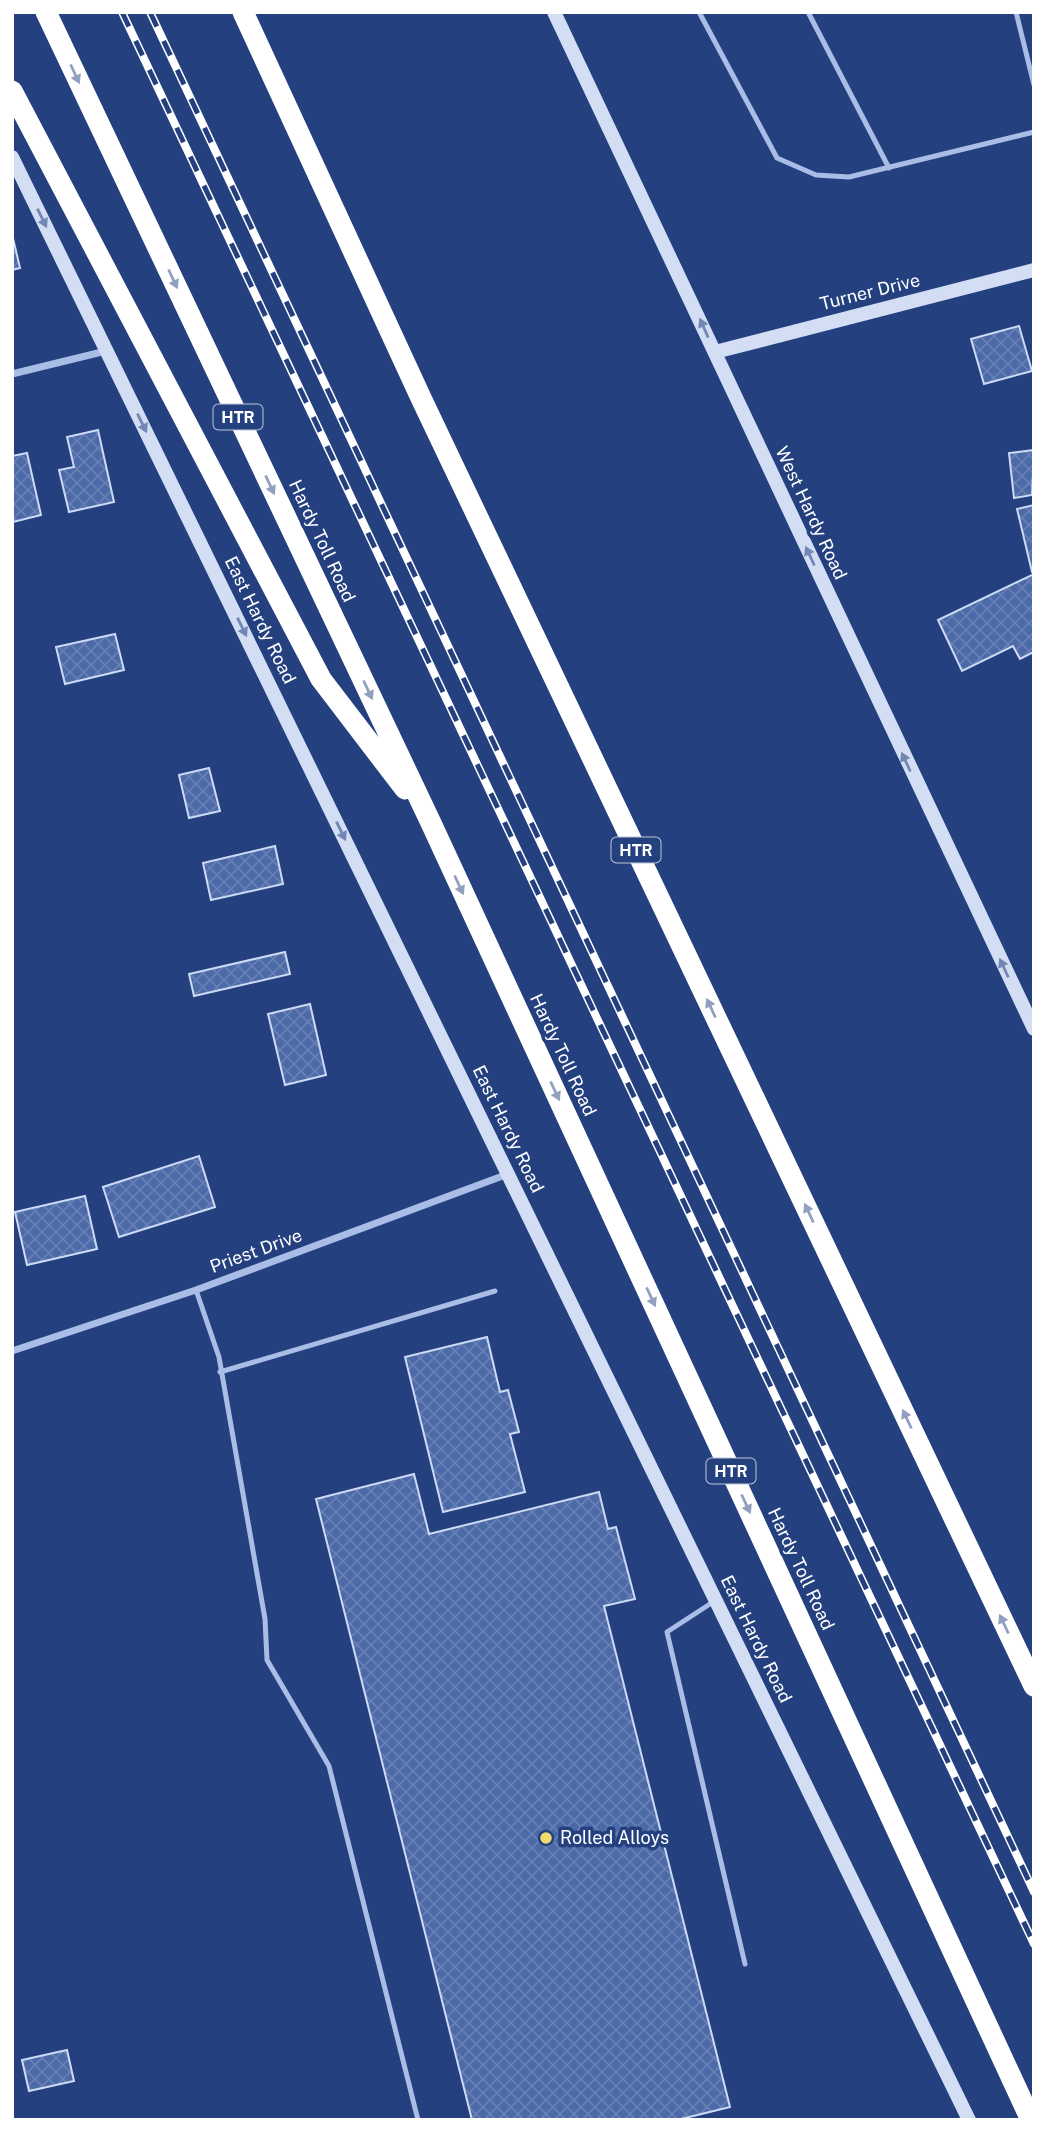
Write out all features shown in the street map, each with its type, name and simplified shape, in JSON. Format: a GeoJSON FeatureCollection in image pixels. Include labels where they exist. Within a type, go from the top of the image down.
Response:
{"type":"FeatureCollection","features":[{"type":"Feature","properties":{"kind":"highway","name":"Hardy Toll Road"},"geometry":{"type":"LineString","coordinates":[[46,12],[431,822],[1031,2120]]}},
{"type":"Feature","properties":{"kind":"highway","name":"HTR"},"geometry":{"type":"LineString","coordinates":[[243,12],[421,398],[1034,1686]]}},
{"type":"Feature","properties":{"kind":"highway"},"geometry":{"type":"LineString","coordinates":[[12,91],[321,679],[431,822]]}},
{"type":"Feature","properties":{"kind":"main road","name":"West Hardy Road"},"geometry":{"type":"LineString","coordinates":[[554,12],[1034,1030]]}},
{"type":"Feature","properties":{"kind":"main road","name":"East Hardy Road"},"geometry":{"type":"LineString","coordinates":[[12,157],[968,2120]]}},
{"type":"Feature","properties":{"kind":"main road","name":"Turner Drive"},"geometry":{"type":"LineString","coordinates":[[715,352],[1034,270]]}},
{"type":"Feature","properties":{"kind":"street"},"geometry":{"type":"LineString","coordinates":[[12,374],[107,351]]}},
{"type":"Feature","properties":{"kind":"street","name":"Priest Drive"},"geometry":{"type":"LineString","coordinates":[[12,1351],[196,1290],[508,1174]]}},
{"type":"Feature","properties":{"kind":"lane"},"geometry":{"type":"LineString","coordinates":[[699,12],[777,158],[816,175],[849,177],[1034,132]]}},
{"type":"Feature","properties":{"kind":"lane"},"geometry":{"type":"LineString","coordinates":[[808,12],[889,168]]}},
{"type":"Feature","properties":{"kind":"lane"},"geometry":{"type":"LineString","coordinates":[[1016,12],[1034,85]]}},
{"type":"Feature","properties":{"kind":"lane"},"geometry":{"type":"LineString","coordinates":[[196,1290],[219,1357],[265,1619],[267,1660],[329,1766],[418,2120]]}},
{"type":"Feature","properties":{"kind":"lane"},"geometry":{"type":"LineString","coordinates":[[220,1373],[495,1291]]}},
{"type":"Feature","properties":{"kind":"lane"},"geometry":{"type":"LineString","coordinates":[[716,1600],[667,1632],[745,1964]]}},
{"type":"Feature","properties":{"kind":"building"},"geometry":{"type":"Polygon","coordinates":[[[12,234],[20,268],[12,270],[12,234]]]}},
{"type":"Feature","properties":{"kind":"building"},"geometry":{"type":"Polygon","coordinates":[[[1019,326],[1032,371],[984,384],[971,339],[1019,326]]]}},
{"type":"Feature","properties":{"kind":"building"},"geometry":{"type":"Polygon","coordinates":[[[98,430],[114,502],[69,512],[59,470],[74,467],[67,437],[98,430]]]}},
{"type":"Feature","properties":{"kind":"building"},"geometry":{"type":"Polygon","coordinates":[[[1034,450],[1032,495],[1014,498],[1009,453],[1034,450]]]}},
{"type":"Feature","properties":{"kind":"building"},"geometry":{"type":"Polygon","coordinates":[[[27,453],[41,515],[13,522],[12,456],[27,453]]]}},
{"type":"Feature","properties":{"kind":"building"},"geometry":{"type":"Polygon","coordinates":[[[1034,505],[1034,572],[1032,572],[1017,509],[1034,505]]]}},
{"type":"Feature","properties":{"kind":"building"},"geometry":{"type":"Polygon","coordinates":[[[1034,574],[1034,652],[1020,659],[1013,646],[962,671],[938,620],[1034,574]]]}},
{"type":"Feature","properties":{"kind":"building"},"geometry":{"type":"Polygon","coordinates":[[[115,634],[124,670],[65,684],[56,647],[115,634]]]}},
{"type":"Feature","properties":{"kind":"building"},"geometry":{"type":"Polygon","coordinates":[[[209,768],[220,811],[189,818],[179,775],[209,768]]]}},
{"type":"Feature","properties":{"kind":"building"},"geometry":{"type":"Polygon","coordinates":[[[275,846],[283,884],[211,900],[203,863],[275,846]]]}},
{"type":"Feature","properties":{"kind":"building"},"geometry":{"type":"Polygon","coordinates":[[[285,952],[290,974],[194,996],[189,974],[285,952]]]}},
{"type":"Feature","properties":{"kind":"building"},"geometry":{"type":"Polygon","coordinates":[[[310,1004],[326,1075],[285,1085],[268,1014],[310,1004]]]}},
{"type":"Feature","properties":{"kind":"building"},"geometry":{"type":"Polygon","coordinates":[[[199,1156],[215,1207],[119,1237],[103,1187],[199,1156]]]}},
{"type":"Feature","properties":{"kind":"building"},"geometry":{"type":"Polygon","coordinates":[[[85,1196],[97,1249],[27,1265],[15,1212],[85,1196]]]}},
{"type":"Feature","properties":{"kind":"building"},"geometry":{"type":"Polygon","coordinates":[[[487,1337],[500,1392],[508,1390],[519,1432],[510,1434],[525,1492],[443,1512],[405,1357],[487,1337]]]}},
{"type":"Feature","properties":{"kind":"building"},"geometry":{"type":"Polygon","coordinates":[[[414,1474],[429,1534],[599,1492],[608,1529],[616,1527],[635,1599],[604,1606],[730,2107],[677,2120],[472,2120],[316,1499],[414,1474]]]}},
{"type":"Feature","properties":{"kind":"building"},"geometry":{"type":"Polygon","coordinates":[[[67,2050],[74,2081],[29,2091],[22,2060],[67,2050]]]}},
{"type":"Feature","properties":{"kind":"railway"},"geometry":{"type":"LineString","coordinates":[[122,12],[1034,1944]]}},
{"type":"Feature","properties":{"kind":"railway"},"geometry":{"type":"LineString","coordinates":[[150,12],[1034,1892]]}},
{"type":"Feature","properties":{"kind":"place","name":"Rolled Alloys"},"geometry":{"type":"Point","coordinates":[546,1838]}}]}
